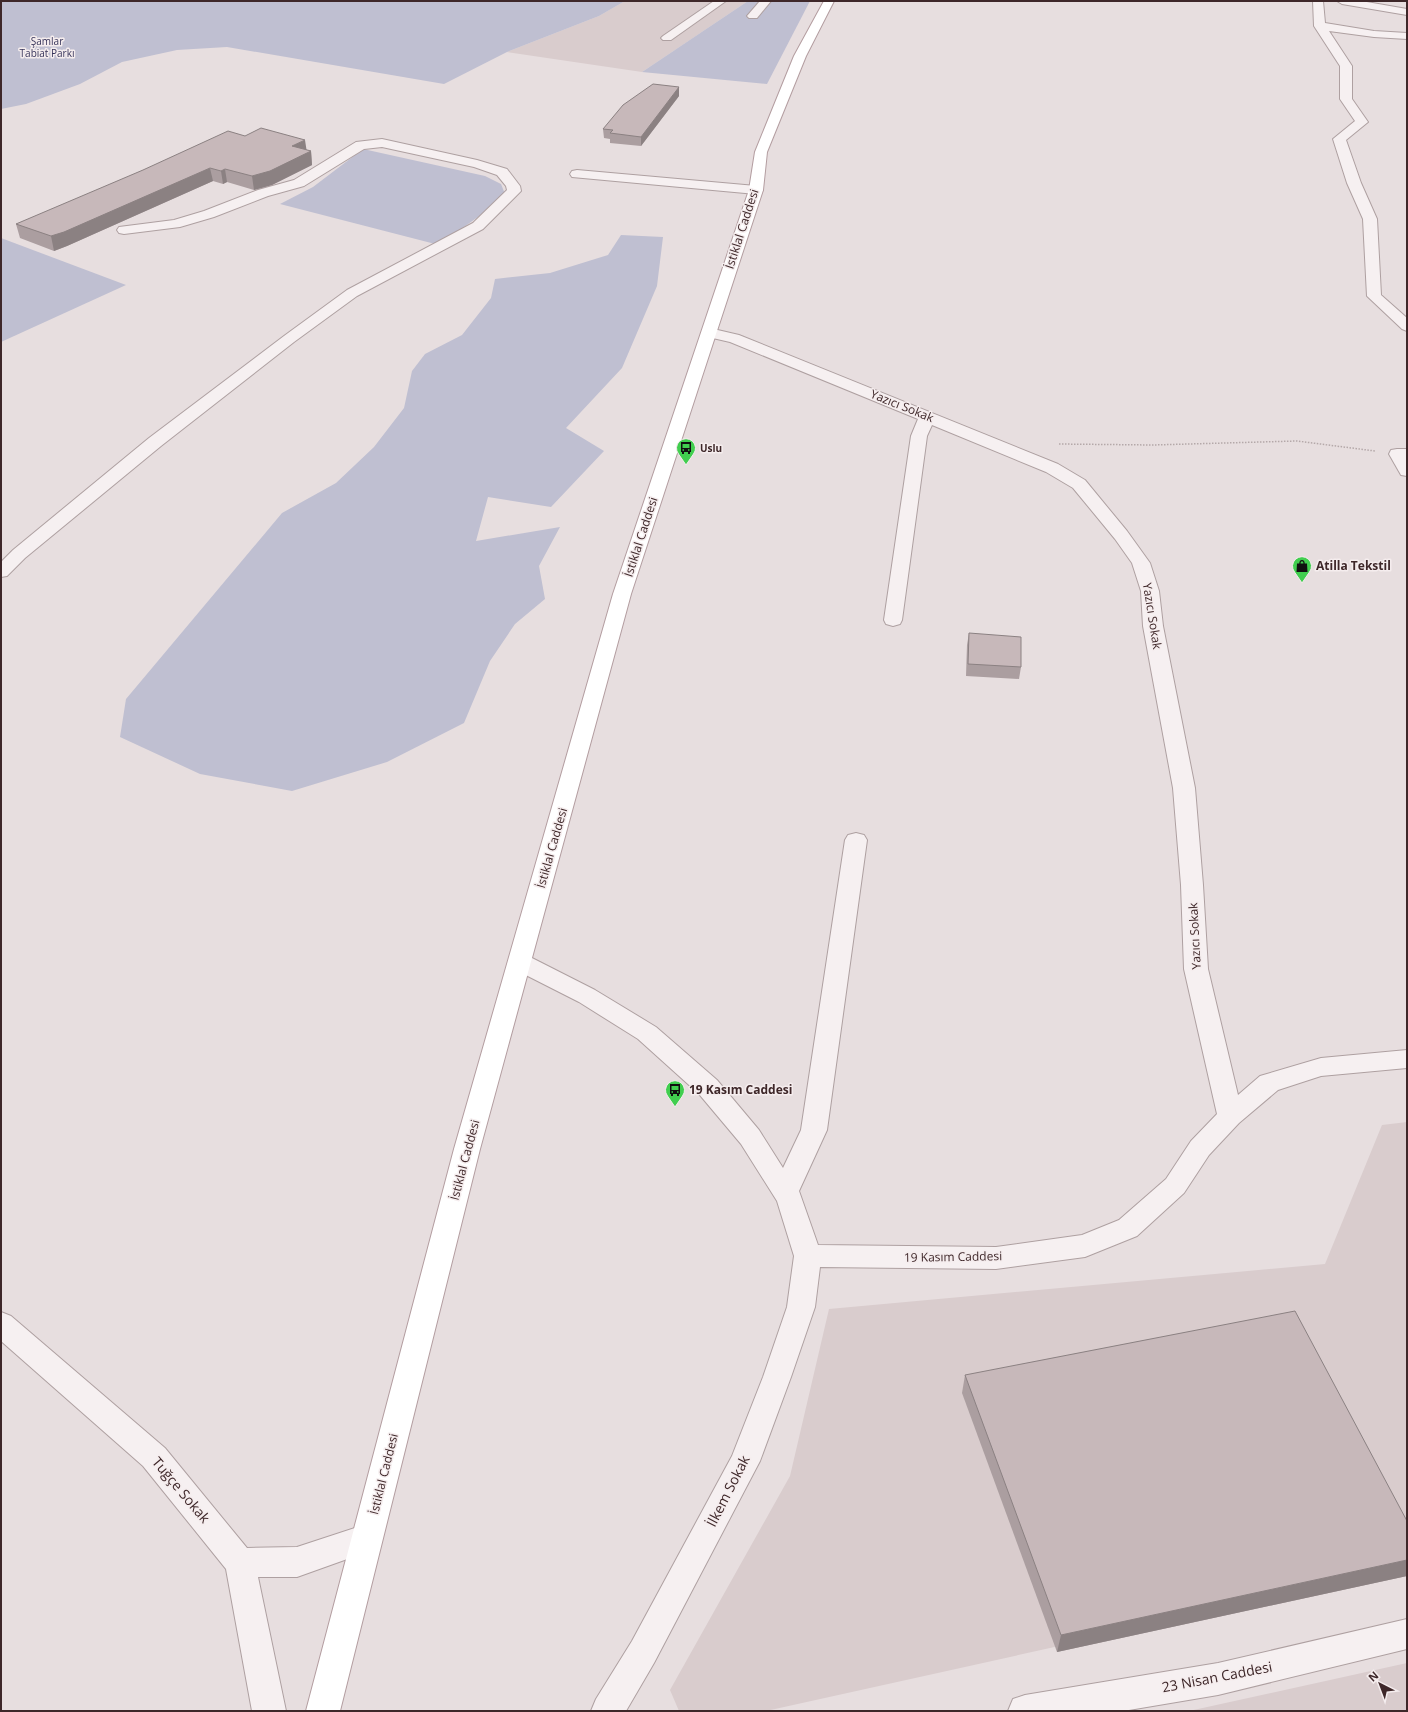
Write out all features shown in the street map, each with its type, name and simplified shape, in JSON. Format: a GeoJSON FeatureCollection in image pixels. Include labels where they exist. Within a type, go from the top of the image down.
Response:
{"type":"FeatureCollection","features":[{"type":"Feature","properties":{"kind":"main road","name":"İstiklal Caddesi"},"geometry":{"type":"LineString","coordinates":[[323,1711],[467,1149],[622,594],[756,190],[761,152],[800,56],[829,1]]}},
{"type":"Feature","properties":{"kind":"street"},"geometry":{"type":"LineString","coordinates":[[667,38],[721,1]]}},
{"type":"Feature","properties":{"kind":"street"},"geometry":{"type":"LineString","coordinates":[[753,16],[766,1]]}},
{"type":"Feature","properties":{"kind":"street"},"geometry":{"type":"LineString","coordinates":[[1318,1],[1320,26],[1346,66],[1346,99],[1362,122],[1339,139],[1354,182],[1370,219],[1374,296],[1407,326]]}},
{"type":"Feature","properties":{"kind":"street"},"geometry":{"type":"LineString","coordinates":[[1342,1],[1407,12]]}},
{"type":"Feature","properties":{"kind":"street"},"geometry":{"type":"LineString","coordinates":[[1320,26],[1374,34],[1407,36]]}},
{"type":"Feature","properties":{"kind":"street"},"geometry":{"type":"LineString","coordinates":[[1,572],[19,554],[155,442],[289,339],[352,293],[478,226],[514,191],[513,186],[502,172],[477,164],[382,143],[361,145],[299,183],[263,193],[209,214],[176,224],[124,230]]}},
{"type":"Feature","properties":{"kind":"street"},"geometry":{"type":"LineString","coordinates":[[577,174],[756,190]]}},
{"type":"Feature","properties":{"kind":"street","name":"Yazıcı Sokak"},"geometry":{"type":"LineString","coordinates":[[708,333],[734,338],[1052,468],[1079,484],[1121,535],[1141,563],[1150,591],[1153,626],[1184,788],[1192,885],[1196,970],[1230,1116]]}},
{"type":"Feature","properties":{"kind":"street"},"geometry":{"type":"LineString","coordinates":[[893,620],[920,436],[927,416]]}},
{"type":"Feature","properties":{"kind":"street"},"geometry":{"type":"LineString","coordinates":[[1402,454],[1407,471]]}},
{"type":"Feature","properties":{"kind":"street"},"geometry":{"type":"LineString","coordinates":[[785,1192],[814,1130],[856,840]]}},
{"type":"Feature","properties":{"kind":"street"},"geometry":{"type":"LineString","coordinates":[[520,962],[588,996],[647,1033],[703,1082],[750,1137],[789,1198],[808,1256]]}},
{"type":"Feature","properties":{"kind":"street","name":"19 Kasım Caddesi"},"geometry":{"type":"LineString","coordinates":[[808,1256],[996,1258],[1086,1246],[1128,1228],[1174,1186],[1200,1148],[1230,1116],[1269,1083],[1321,1067],[1407,1059]]}},
{"type":"Feature","properties":{"kind":"street","name":"İlkem Sokak"},"geometry":{"type":"LineString","coordinates":[[608,1711],[647,1645],[745,1461],[777,1377],[801,1307],[808,1256]]}},
{"type":"Feature","properties":{"kind":"street","name":"Tuğçe Sokak"},"geometry":{"type":"LineString","coordinates":[[1,1324],[154,1457],[240,1563],[269,1711]]}},
{"type":"Feature","properties":{"kind":"street"},"geometry":{"type":"LineString","coordinates":[[240,1563],[297,1562],[368,1538]]}},
{"type":"Feature","properties":{"kind":"street","name":"23 Nisan Caddesi"},"geometry":{"type":"LineString","coordinates":[[1024,1711],[1218,1679],[1407,1634]]}},
{"type":"Feature","properties":{"kind":"path"},"geometry":{"type":"LineString","coordinates":[[1054,444],[1153,445],[1298,441],[1402,454]]}},
{"type":"Feature","properties":{"kind":"shaded area"},"geometry":{"type":"Polygon","coordinates":[[[625,1],[748,1],[642,72],[507,52],[599,16],[625,1]]]}},
{"type":"Feature","properties":{"kind":"shaded area"},"geometry":{"type":"Polygon","coordinates":[[[1407,1122],[1407,1569],[766,1711],[679,1711],[670,1690],[790,1476],[829,1309],[1325,1264],[1382,1125],[1407,1122]]]}},
{"type":"Feature","properties":{"kind":"shaded area"},"geometry":{"type":"Polygon","coordinates":[[[1407,1663],[1407,1711],[1189,1711],[1407,1663]]]}},
{"type":"Feature","properties":{"kind":"green space","name":"Şamlar Tabiat Parkı"},"geometry":{"type":"Polygon","coordinates":[[[1,1],[625,1],[599,16],[507,52],[444,84],[227,47],[177,50],[122,62],[80,84],[26,104],[1,109],[1,1]]]}},
{"type":"Feature","properties":{"kind":"green space"},"geometry":{"type":"Polygon","coordinates":[[[748,1],[810,1],[767,84],[642,72],[748,1]]]}},
{"type":"Feature","properties":{"kind":"green space"},"geometry":{"type":"Polygon","coordinates":[[[363,149],[485,176],[501,184],[505,194],[482,214],[439,245],[280,204],[313,187],[363,149]]]}},
{"type":"Feature","properties":{"kind":"green space"},"geometry":{"type":"Polygon","coordinates":[[[621,235],[663,237],[657,286],[622,368],[566,428],[604,451],[551,507],[488,497],[476,541],[560,527],[539,566],[545,599],[515,624],[490,661],[464,723],[387,762],[292,791],[200,774],[120,737],[126,699],[282,513],[336,483],[374,447],[404,408],[412,371],[425,354],[462,335],[491,298],[495,279],[550,273],[608,255],[621,235]]]}},
{"type":"Feature","properties":{"kind":"green space"},"geometry":{"type":"Polygon","coordinates":[[[1,238],[126,285],[1,342],[1,238]]]}},
{"type":"Feature","properties":{"kind":"building"},"geometry":{"type":"Polygon","coordinates":[[[653,84],[679,87],[641,137],[610,133],[613,130],[603,129],[623,105],[653,84]]]}},
{"type":"Feature","properties":{"kind":"building"},"geometry":{"type":"Polygon","coordinates":[[[261,128],[305,140],[292,146],[311,151],[270,171],[252,176],[225,169],[221,171],[210,168],[64,232],[51,236],[16,224],[143,170],[228,131],[245,136],[261,128]]]}},
{"type":"Feature","properties":{"kind":"building"},"geometry":{"type":"Polygon","coordinates":[[[969,633],[1021,637],[1021,667],[968,664],[969,633]]]}},
{"type":"Feature","properties":{"kind":"building"},"geometry":{"type":"Polygon","coordinates":[[[1295,1311],[1407,1521],[1407,1560],[1061,1635],[965,1375],[1295,1311]]]}},
{"type":"Feature","properties":{"kind":"place","name":"Uslu"},"geometry":{"type":"Point","coordinates":[686,465]}},
{"type":"Feature","properties":{"kind":"place","name":"Atilla Tekstil"},"geometry":{"type":"Point","coordinates":[1302,583]}},
{"type":"Feature","properties":{"kind":"place","name":"19 Kasım Caddesi"},"geometry":{"type":"Point","coordinates":[675,1107]}}]}
